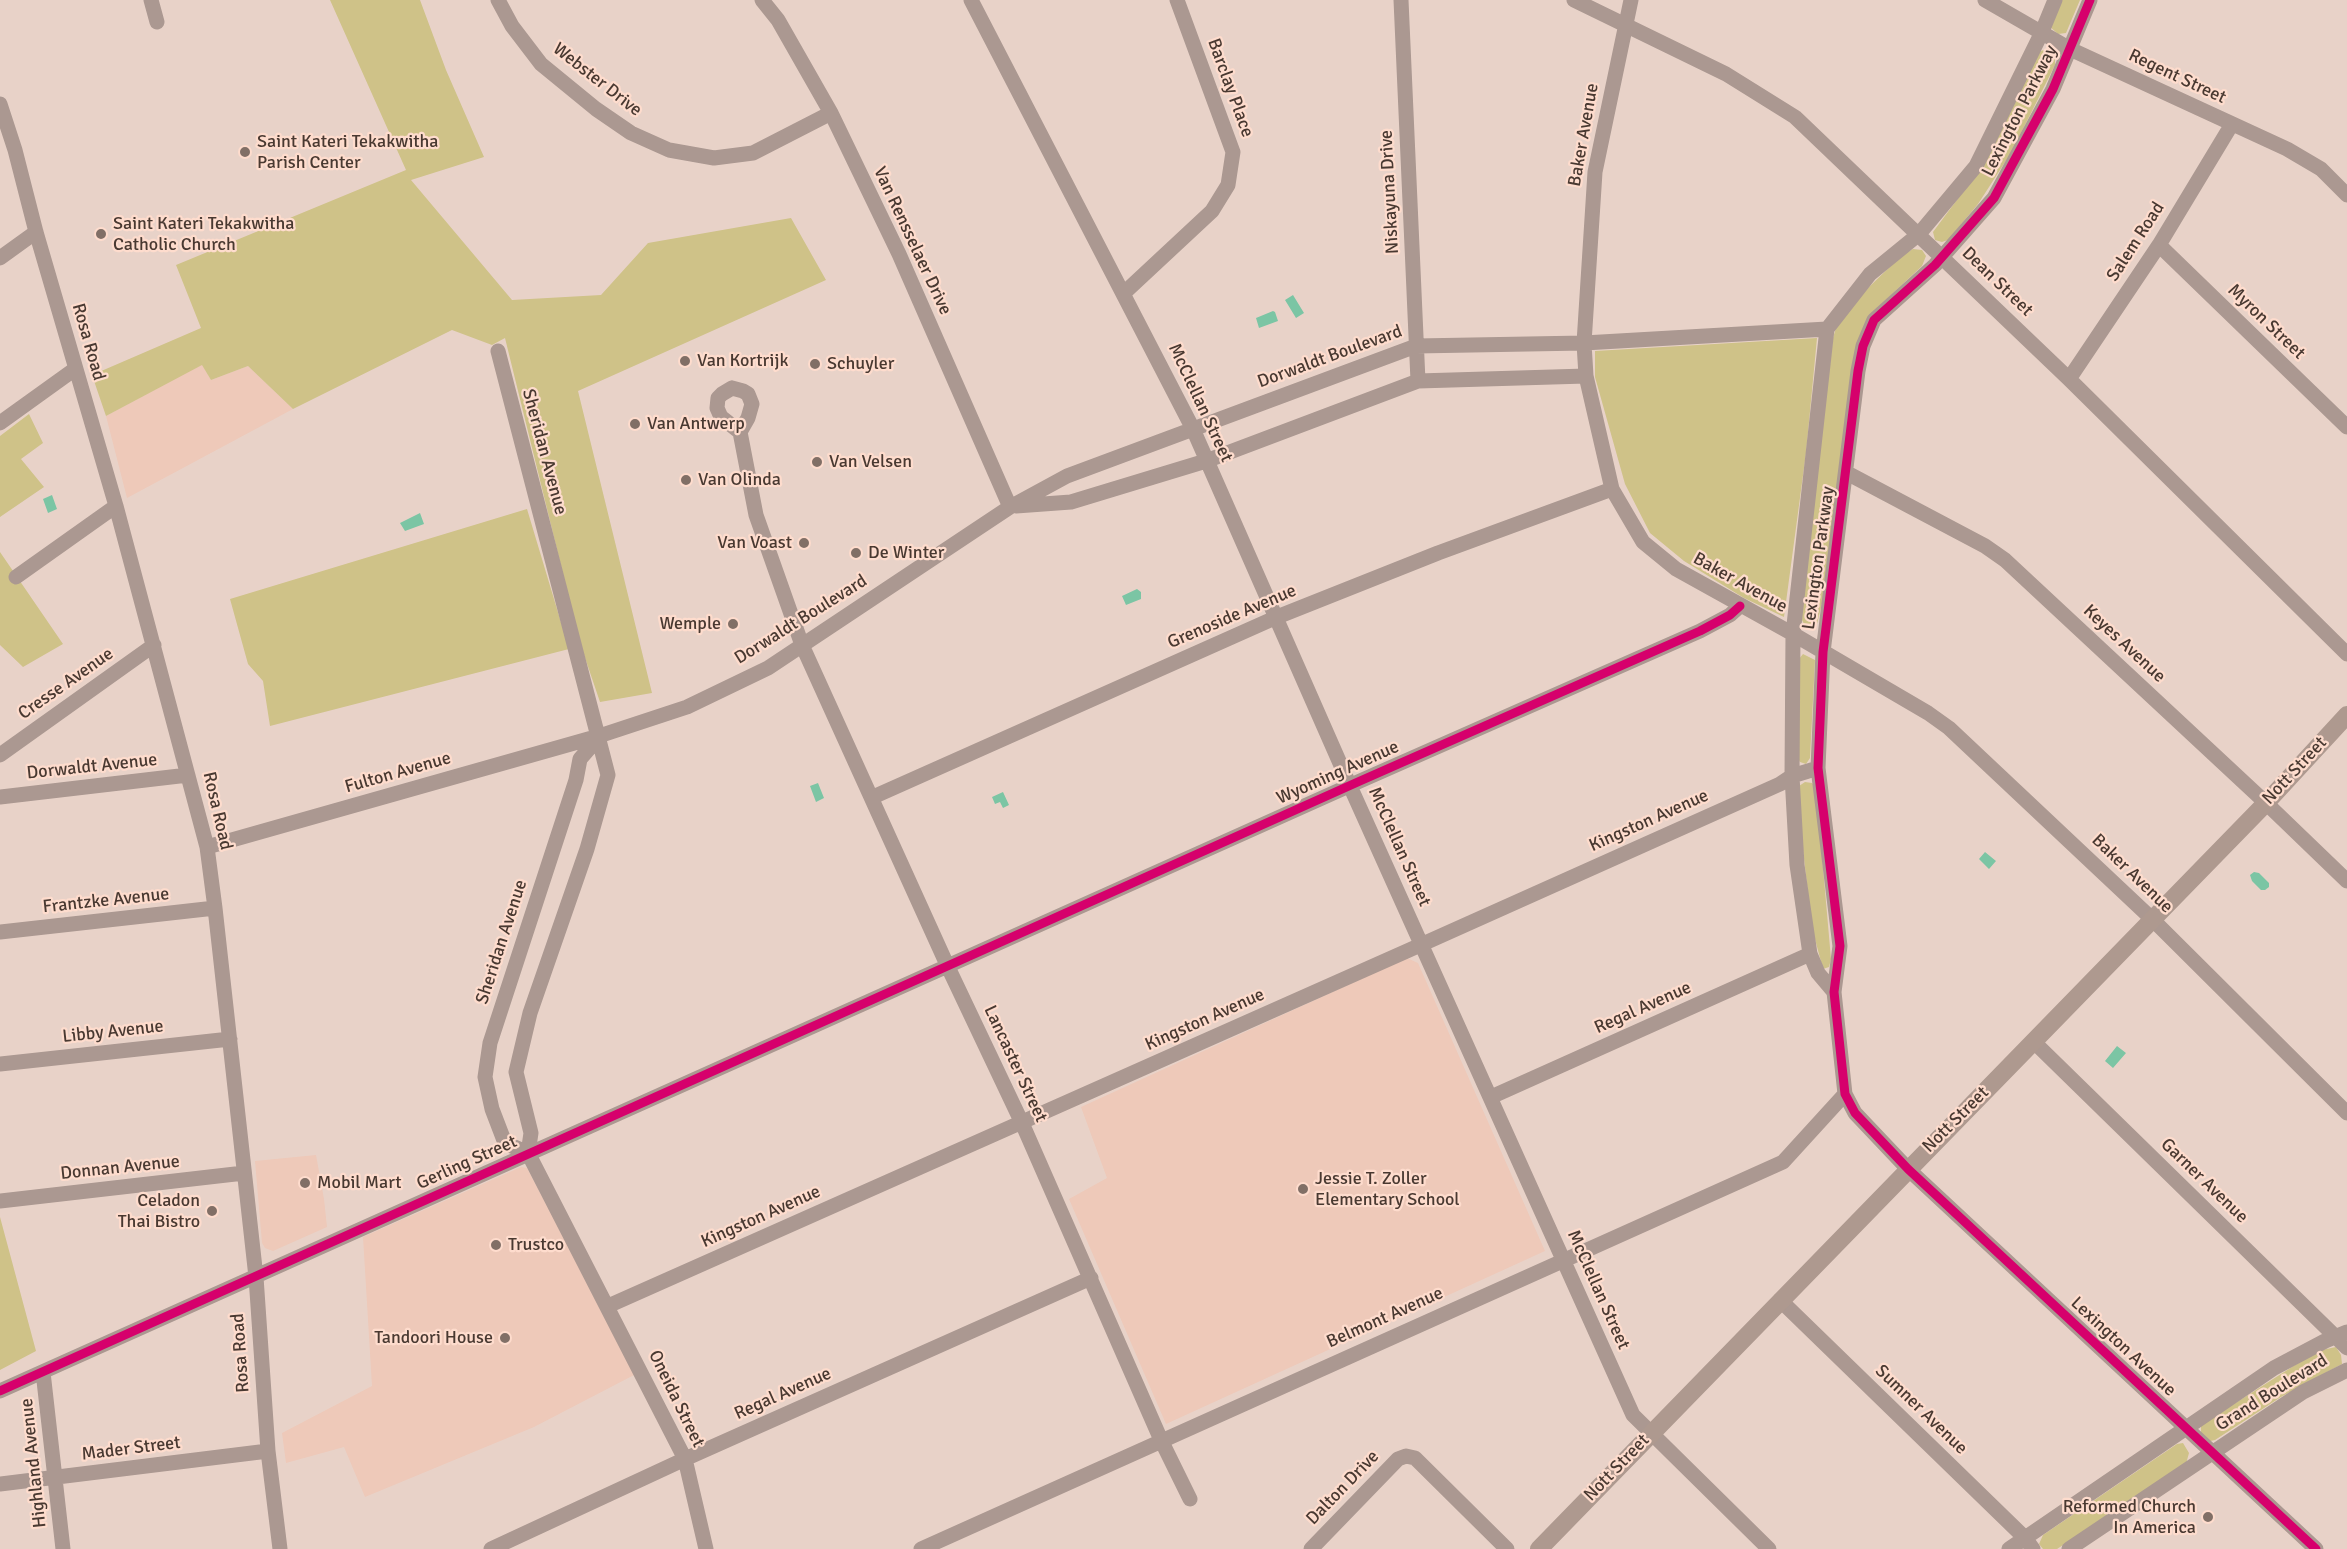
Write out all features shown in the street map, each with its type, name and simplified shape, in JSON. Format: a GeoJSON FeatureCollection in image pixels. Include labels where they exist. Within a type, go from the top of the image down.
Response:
{"type":"FeatureCollection","features":[{"type":"Feature","properties":{"kind":"main road","name":"Nott Street"},"geometry":{"type":"LineString","coordinates":[[1539,1549],[2266,803],[2347,715]]}},
{"type":"Feature","properties":{"kind":"street"},"geometry":{"type":"LineString","coordinates":[[151,0],[157,22]]}},
{"type":"Feature","properties":{"kind":"street","name":"Webster Drive"},"geometry":{"type":"LineString","coordinates":[[498,0],[512,26],[541,63],[596,109],[632,133],[669,150],[714,158],[753,153],[831,113]]}},
{"type":"Feature","properties":{"kind":"street","name":"Van Rensselaer Drive"},"geometry":{"type":"LineString","coordinates":[[762,0],[778,20],[831,113],[898,254],[1010,507]]}},
{"type":"Feature","properties":{"kind":"street","name":"McClellan Street"},"geometry":{"type":"LineString","coordinates":[[971,0],[1193,429],[1350,786],[1633,1415],[1769,1549]]}},
{"type":"Feature","properties":{"kind":"street","name":"Barclay Place"},"geometry":{"type":"LineString","coordinates":[[1124,293],[1212,211],[1228,185],[1233,152],[1177,0]]}},
{"type":"Feature","properties":{"kind":"street","name":"Niskayuna Drive"},"geometry":{"type":"LineString","coordinates":[[1401,0],[1418,381]]}},
{"type":"Feature","properties":{"kind":"street","name":"Dean Street"},"geometry":{"type":"LineString","coordinates":[[1574,0],[1726,74],[1795,117],[2070,379],[2347,654]]}},
{"type":"Feature","properties":{"kind":"street","name":"Baker Avenue"},"geometry":{"type":"LineString","coordinates":[[1631,0],[1595,172],[1584,343],[1586,376],[1612,489],[1643,542],[1676,569],[1929,713],[1949,728],[2152,919],[2347,1113]]}},
{"type":"Feature","properties":{"kind":"street","name":"Regent Street"},"geometry":{"type":"LineString","coordinates":[[1985,0],[2070,49],[2287,149],[2320,169],[2347,195]]}},
{"type":"Feature","properties":{"kind":"street","name":"Lexington Parkway"},"geometry":{"type":"LineString","coordinates":[[1834,992],[1818,973],[1810,954],[1797,865],[1792,776],[1793,634],[1827,329],[1870,274],[1919,234],[1976,166],[2041,34],[2055,0]]}},
{"type":"Feature","properties":{"kind":"street","name":"Lexington Parkway"},"geometry":{"type":"LineString","coordinates":[[1908,1169],[1855,1113],[1845,1094],[1834,992],[1840,946],[1818,768],[1823,652],[1858,371],[1863,346],[1874,320],[1942,257],[1994,198],[2053,89],[2090,0]]}},
{"type":"Feature","properties":{"kind":"street","name":"Rosa Road"},"geometry":{"type":"LineString","coordinates":[[0,104],[116,506],[207,847],[256,1277],[268,1451],[280,1549]]}},
{"type":"Feature","properties":{"kind":"street","name":"Salem Road"},"geometry":{"type":"LineString","coordinates":[[2070,379],[2159,245],[2232,124]]}},
{"type":"Feature","properties":{"kind":"street"},"geometry":{"type":"LineString","coordinates":[[0,258],[36,232]]}},
{"type":"Feature","properties":{"kind":"street","name":"Myron Street"},"geometry":{"type":"LineString","coordinates":[[2159,245],[2347,427]]}},
{"type":"Feature","properties":{"kind":"street","name":"Dorwaldt Boulevard"},"geometry":{"type":"LineString","coordinates":[[599,736],[687,707],[768,668],[1010,507],[1067,476],[1416,346],[1584,343],[1827,329]]}},
{"type":"Feature","properties":{"kind":"street","name":"Sheridan Avenue"},"geometry":{"type":"LineString","coordinates":[[498,351],[608,775],[587,849],[530,1013],[516,1072],[531,1133],[528,1153],[608,1306]]}},
{"type":"Feature","properties":{"kind":"street"},"geometry":{"type":"LineString","coordinates":[[0,423],[75,369]]}},
{"type":"Feature","properties":{"kind":"street","name":"Dorwaldt Boulevard"},"geometry":{"type":"LineString","coordinates":[[1010,507],[1071,502],[1206,460],[1418,381],[1586,376]]}},
{"type":"Feature","properties":{"kind":"street","name":"Lancaster Street"},"geometry":{"type":"LineString","coordinates":[[740,432],[757,519],[802,645],[873,797],[948,967],[1022,1123],[1161,1440],[1190,1499]]}},
{"type":"Feature","properties":{"kind":"street","name":"Keyes Avenue"},"geometry":{"type":"LineString","coordinates":[[1847,473],[1985,546],[2005,560],[2347,881]]}},
{"type":"Feature","properties":{"kind":"street","name":"Grenoside Avenue"},"geometry":{"type":"LineString","coordinates":[[873,797],[1277,618],[1438,553],[1612,489]]}},
{"type":"Feature","properties":{"kind":"street"},"geometry":{"type":"LineString","coordinates":[[16,577],[116,506]]}},
{"type":"Feature","properties":{"kind":"street","name":"Wyoming Avenue"},"geometry":{"type":"LineString","coordinates":[[948,967],[1700,631],[1730,615],[1740,606]]}},
{"type":"Feature","properties":{"kind":"street","name":"Cresse Avenue"},"geometry":{"type":"LineString","coordinates":[[0,755],[154,645]]}},
{"type":"Feature","properties":{"kind":"street","name":"Sheridan Avenue"},"geometry":{"type":"LineString","coordinates":[[528,1153],[505,1143],[492,1109],[485,1077],[490,1043],[576,780],[580,759],[599,736]]}},
{"type":"Feature","properties":{"kind":"street","name":"Fulton Avenue"},"geometry":{"type":"LineString","coordinates":[[207,847],[599,736]]}},
{"type":"Feature","properties":{"kind":"street","name":"Kingston Avenue"},"geometry":{"type":"LineString","coordinates":[[608,1306],[1421,945],[1780,784],[1792,776],[1818,768]]}},
{"type":"Feature","properties":{"kind":"street","name":"Dorwaldt Avenue"},"geometry":{"type":"LineString","coordinates":[[0,797],[188,775]]}},
{"type":"Feature","properties":{"kind":"street","name":"Frantzke Avenue"},"geometry":{"type":"LineString","coordinates":[[0,932],[215,908]]}},
{"type":"Feature","properties":{"kind":"street","name":"Regal Avenue"},"geometry":{"type":"LineString","coordinates":[[1491,1097],[1810,954]]}},
{"type":"Feature","properties":{"kind":"street","name":"Gerling Street"},"geometry":{"type":"LineString","coordinates":[[0,1391],[948,967]]}},
{"type":"Feature","properties":{"kind":"street","name":"Libby Avenue"},"geometry":{"type":"LineString","coordinates":[[0,1064],[230,1039]]}},
{"type":"Feature","properties":{"kind":"street","name":"Garner Avenue"},"geometry":{"type":"LineString","coordinates":[[2034,1042],[2341,1335],[2347,1348]]}},
{"type":"Feature","properties":{"kind":"street","name":"Belmont Avenue"},"geometry":{"type":"LineString","coordinates":[[921,1549],[1562,1259],[1783,1162],[1845,1094]]}},
{"type":"Feature","properties":{"kind":"street","name":"Lexington Avenue"},"geometry":{"type":"LineString","coordinates":[[1908,1169],[2316,1549]]}},
{"type":"Feature","properties":{"kind":"street","name":"Donnan Avenue"},"geometry":{"type":"LineString","coordinates":[[0,1201],[244,1173]]}},
{"type":"Feature","properties":{"kind":"street","name":"Regal Avenue"},"geometry":{"type":"LineString","coordinates":[[491,1549],[685,1459],[1091,1278]]}},
{"type":"Feature","properties":{"kind":"street","name":"Sumner Avenue"},"geometry":{"type":"LineString","coordinates":[[1780,1300],[2029,1543]]}},
{"type":"Feature","properties":{"kind":"street","name":"Oneida Street"},"geometry":{"type":"LineString","coordinates":[[608,1306],[685,1459],[706,1549]]}},
{"type":"Feature","properties":{"kind":"street","name":"Grand Boulevard"},"geometry":{"type":"LineString","coordinates":[[2009,1549],[2029,1543],[2274,1368],[2341,1335]]}},
{"type":"Feature","properties":{"kind":"street","name":"Grand Boulevard"},"geometry":{"type":"LineString","coordinates":[[2069,1549],[2304,1392],[2347,1370]]}},
{"type":"Feature","properties":{"kind":"street","name":"Highland Avenue"},"geometry":{"type":"LineString","coordinates":[[43,1372],[63,1549]]}},
{"type":"Feature","properties":{"kind":"street","name":"Mader Street"},"geometry":{"type":"LineString","coordinates":[[0,1484],[268,1451]]}},
{"type":"Feature","properties":{"kind":"street","name":"Dalton Drive"},"geometry":{"type":"LineString","coordinates":[[1311,1549],[1398,1459],[1406,1456],[1415,1458],[1507,1549]]}},
{"type":"Feature","properties":{"kind":"shaded area"},"geometry":{"type":"Polygon","coordinates":[[[330,0],[420,0],[446,70],[484,157],[411,180],[512,300],[601,295],[648,243],[791,218],[826,280],[578,391],[652,693],[600,702],[580,643],[505,338],[492,345],[452,330],[293,409],[248,366],[211,380],[202,365],[106,416],[92,375],[201,328],[176,265],[406,170],[330,0]]]}},
{"type":"Feature","properties":{"kind":"shaded area"},"geometry":{"type":"Polygon","coordinates":[[[2060,0],[2080,0],[2066,33],[2058,34],[2049,26],[2060,0]]]}},
{"type":"Feature","properties":{"kind":"shaded area"},"geometry":{"type":"Polygon","coordinates":[[[2044,50],[2055,57],[2055,65],[2011,153],[1978,204],[1948,240],[1942,242],[1935,240],[1933,232],[1974,177],[2037,52],[2044,50]]]}},
{"type":"Feature","properties":{"kind":"shaded area"},"geometry":{"type":"Polygon","coordinates":[[[1913,249],[1922,250],[1926,256],[1922,266],[1877,308],[1864,326],[1825,591],[1817,624],[1811,627],[1805,626],[1801,618],[1833,338],[1838,321],[1901,256],[1913,249]]]}},
{"type":"Feature","properties":{"kind":"shaded area"},"geometry":{"type":"Polygon","coordinates":[[[1293,295],[1304,313],[1296,318],[1285,300],[1293,295]]]}},
{"type":"Feature","properties":{"kind":"shaded area"},"geometry":{"type":"Polygon","coordinates":[[[1273,311],[1278,321],[1259,328],[1256,318],[1273,311]]]}},
{"type":"Feature","properties":{"kind":"shaded area"},"geometry":{"type":"Polygon","coordinates":[[[1817,338],[1806,453],[1784,617],[1744,598],[1684,561],[1650,533],[1625,484],[1595,377],[1595,351],[1817,338]]]}},
{"type":"Feature","properties":{"kind":"shaded area"},"geometry":{"type":"Polygon","coordinates":[[[202,364],[211,380],[248,366],[293,409],[127,498],[106,416],[202,364]]]}},
{"type":"Feature","properties":{"kind":"shaded area"},"geometry":{"type":"Polygon","coordinates":[[[29,414],[43,443],[21,459],[44,487],[0,517],[0,436],[29,414]]]}},
{"type":"Feature","properties":{"kind":"shaded area"},"geometry":{"type":"Polygon","coordinates":[[[52,495],[57,509],[48,513],[43,499],[52,495]]]}},
{"type":"Feature","properties":{"kind":"shaded area"},"geometry":{"type":"Polygon","coordinates":[[[527,509],[569,649],[270,726],[263,681],[248,664],[230,599],[527,509]]]}},
{"type":"Feature","properties":{"kind":"shaded area"},"geometry":{"type":"Polygon","coordinates":[[[420,513],[424,524],[405,531],[400,523],[420,513]]]}},
{"type":"Feature","properties":{"kind":"shaded area"},"geometry":{"type":"Polygon","coordinates":[[[0,552],[63,644],[23,667],[0,645],[0,552]]]}},
{"type":"Feature","properties":{"kind":"shaded area"},"geometry":{"type":"Polygon","coordinates":[[[1137,589],[1141,592],[1141,599],[1126,605],[1122,596],[1137,589]]]}},
{"type":"Feature","properties":{"kind":"shaded area"},"geometry":{"type":"Polygon","coordinates":[[[1803,654],[1815,660],[1810,758],[1806,764],[1800,762],[1797,756],[1799,659],[1803,654]]]}},
{"type":"Feature","properties":{"kind":"shaded area"},"geometry":{"type":"Polygon","coordinates":[[[1805,782],[1812,783],[1816,788],[1831,959],[1829,967],[1823,969],[1812,928],[1797,798],[1799,786],[1805,782]]]}},
{"type":"Feature","properties":{"kind":"shaded area"},"geometry":{"type":"Polygon","coordinates":[[[818,783],[824,798],[816,802],[810,786],[818,783]]]}},
{"type":"Feature","properties":{"kind":"shaded area"},"geometry":{"type":"Polygon","coordinates":[[[1003,792],[1009,805],[1003,808],[1000,802],[995,804],[992,797],[1003,792]]]}},
{"type":"Feature","properties":{"kind":"shaded area"},"geometry":{"type":"Polygon","coordinates":[[[1985,852],[1996,861],[1989,869],[1979,859],[1985,852]]]}},
{"type":"Feature","properties":{"kind":"shaded area"},"geometry":{"type":"Polygon","coordinates":[[[2254,872],[2259,873],[2269,883],[2269,887],[2261,890],[2252,881],[2250,875],[2254,872]]]}},
{"type":"Feature","properties":{"kind":"shaded area","name":"Jessie T. Zoller Elementary School"},"geometry":{"type":"Polygon","coordinates":[[[1407,958],[1418,963],[1545,1251],[1166,1424],[1069,1199],[1107,1178],[1081,1107],[1407,958]]]}},
{"type":"Feature","properties":{"kind":"shaded area"},"geometry":{"type":"Polygon","coordinates":[[[2117,1046],[2126,1053],[2113,1068],[2105,1061],[2117,1046]]]}},
{"type":"Feature","properties":{"kind":"shaded area"},"geometry":{"type":"Polygon","coordinates":[[[316,1155],[327,1227],[273,1251],[265,1248],[262,1243],[255,1161],[316,1155]]]}},
{"type":"Feature","properties":{"kind":"shaded area"},"geometry":{"type":"Polygon","coordinates":[[[521,1167],[527,1168],[636,1374],[534,1427],[365,1497],[344,1447],[286,1463],[282,1433],[372,1386],[363,1237],[521,1167]]]}},
{"type":"Feature","properties":{"kind":"shaded area"},"geometry":{"type":"Polygon","coordinates":[[[0,1217],[36,1351],[0,1370],[0,1217]]]}},
{"type":"Feature","properties":{"kind":"shaded area"},"geometry":{"type":"Polygon","coordinates":[[[2336,1347],[2341,1355],[2342,1364],[2281,1397],[2215,1440],[2206,1442],[2201,1433],[2201,1425],[2317,1351],[2336,1347]]]}},
{"type":"Feature","properties":{"kind":"shaded area"},"geometry":{"type":"Polygon","coordinates":[[[2183,1443],[2189,1453],[2186,1464],[2057,1549],[2043,1549],[2039,1544],[2043,1535],[2177,1444],[2183,1443]]]}},
{"type":"Feature","properties":{"kind":"cycle path"},"geometry":{"type":"LineString","coordinates":[[2090,0],[2053,89],[1994,198],[1935,265],[1874,320],[1863,346],[1823,652],[1818,768],[1840,946],[1834,992],[1845,1094],[1855,1113],[1908,1169],[2316,1549]]}},
{"type":"Feature","properties":{"kind":"cycle path"},"geometry":{"type":"LineString","coordinates":[[0,1391],[1360,781],[1700,631],[1730,615],[1740,606]]}},
{"type":"Feature","properties":{"kind":"place","name":"Saint Kateri Tekakwitha Parish Center"},"geometry":{"type":"Point","coordinates":[245,152]}},
{"type":"Feature","properties":{"kind":"place","name":"Saint Kateri Tekakwitha Catholic Church"},"geometry":{"type":"Point","coordinates":[101,234]}},
{"type":"Feature","properties":{"kind":"place","name":"Van Kortrijk"},"geometry":{"type":"Point","coordinates":[685,361]}},
{"type":"Feature","properties":{"kind":"place","name":"Schuyler"},"geometry":{"type":"Point","coordinates":[815,364]}},
{"type":"Feature","properties":{"kind":"place","name":"Van Antwerp"},"geometry":{"type":"Point","coordinates":[635,424]}},
{"type":"Feature","properties":{"kind":"place","name":"Van Velsen"},"geometry":{"type":"Point","coordinates":[817,462]}},
{"type":"Feature","properties":{"kind":"place","name":"Van Olinda"},"geometry":{"type":"Point","coordinates":[686,480]}},
{"type":"Feature","properties":{"kind":"place","name":"Van Voast"},"geometry":{"type":"Point","coordinates":[804,543]}},
{"type":"Feature","properties":{"kind":"place","name":"De Winter"},"geometry":{"type":"Point","coordinates":[856,553]}},
{"type":"Feature","properties":{"kind":"place","name":"Wemple"},"geometry":{"type":"Point","coordinates":[733,624]}},
{"type":"Feature","properties":{"kind":"place","name":"Mobil Mart"},"geometry":{"type":"Point","coordinates":[305,1183]}},
{"type":"Feature","properties":{"kind":"place","name":"Jessie T. Zoller Elementary School"},"geometry":{"type":"Point","coordinates":[1303,1189]}},
{"type":"Feature","properties":{"kind":"place","name":"Celadon Thai Bistro"},"geometry":{"type":"Point","coordinates":[212,1211]}},
{"type":"Feature","properties":{"kind":"place","name":"Trustco"},"geometry":{"type":"Point","coordinates":[496,1245]}},
{"type":"Feature","properties":{"kind":"place","name":"Tandoori House"},"geometry":{"type":"Point","coordinates":[505,1338]}},
{"type":"Feature","properties":{"kind":"place","name":"Reformed Church In America"},"geometry":{"type":"Point","coordinates":[2208,1517]}}]}
